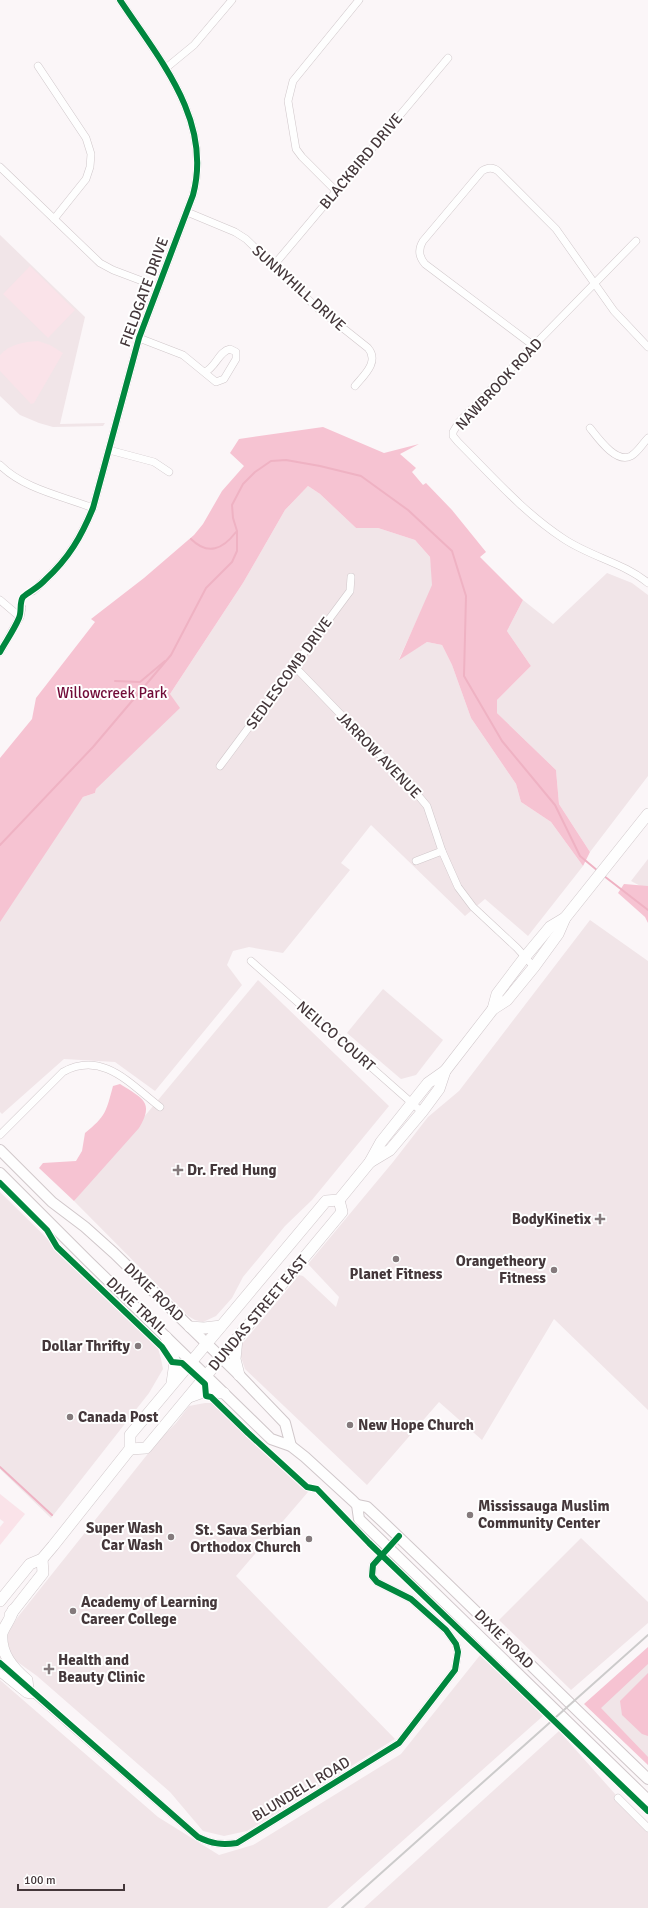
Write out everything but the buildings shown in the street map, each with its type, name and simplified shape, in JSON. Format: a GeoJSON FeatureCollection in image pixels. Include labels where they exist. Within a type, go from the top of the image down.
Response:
{"type":"FeatureCollection","features":[{"type":"Feature","properties":{"kind":"main road"},"geometry":{"type":"LineString","coordinates":[[493,1009],[507,1000],[534,967],[558,934],[565,918],[648,814]]}},
{"type":"Feature","properties":{"kind":"main road"},"geometry":{"type":"LineString","coordinates":[[339,1200],[370,1162],[381,1142],[428,1083],[445,1071],[493,1009],[498,994],[525,957],[550,927],[565,918]]}},
{"type":"Feature","properties":{"kind":"main road"},"geometry":{"type":"LineString","coordinates":[[370,1162],[390,1150],[422,1112],[439,1089],[445,1071]]}},
{"type":"Feature","properties":{"kind":"main road","name":"DIXIE ROAD"},"geometry":{"type":"LineString","coordinates":[[0,1150],[52,1202],[91,1232],[239,1375],[285,1423],[291,1446]]}},
{"type":"Feature","properties":{"kind":"main road","name":"DIXIE ROAD"},"geometry":{"type":"LineString","coordinates":[[0,1173],[271,1439],[291,1446],[357,1504],[367,1507],[416,1552],[561,1696],[648,1779]]}},
{"type":"Feature","properties":{"kind":"main road","name":"DUNDAS STREET EAST"},"geometry":{"type":"LineString","coordinates":[[0,1601],[30,1564],[42,1559],[130,1449],[130,1435],[326,1201],[339,1200],[342,1212],[146,1448],[130,1449]]}},
{"type":"Feature","properties":{"kind":"main road"},"geometry":{"type":"LineString","coordinates":[[190,1327],[204,1328],[221,1326]]}},
{"type":"Feature","properties":{"kind":"main road"},"geometry":{"type":"LineString","coordinates":[[166,1337],[175,1362],[171,1385]]}},
{"type":"Feature","properties":{"kind":"main road"},"geometry":{"type":"LineString","coordinates":[[237,1338],[235,1356],[239,1375]]}},
{"type":"Feature","properties":{"kind":"main road"},"geometry":{"type":"LineString","coordinates":[[186,1398],[206,1391],[224,1393]]}},
{"type":"Feature","properties":{"kind":"main road","name":"DIXIE ROAD"},"geometry":{"type":"LineString","coordinates":[[357,1504],[359,1519],[648,1800]]}},
{"type":"Feature","properties":{"kind":"main road"},"geometry":{"type":"LineString","coordinates":[[0,1627],[43,1573],[42,1559]]}},
{"type":"Feature","properties":{"kind":"main road"},"geometry":{"type":"LineString","coordinates":[[14,1610],[0,1639],[1,1650],[7,1663],[27,1680],[32,1692]]}},
{"type":"Feature","properties":{"kind":"street","name":"FIELDGATE DRIVE"},"geometry":{"type":"LineString","coordinates":[[33,591],[46,579],[76,544],[92,508],[139,338],[187,212],[197,176],[196,142],[187,105],[166,68],[120,0]]}},
{"type":"Feature","properties":{"kind":"street"},"geometry":{"type":"LineString","coordinates":[[166,68],[194,45],[232,0]]}},
{"type":"Feature","properties":{"kind":"street"},"geometry":{"type":"LineString","coordinates":[[335,190],[298,153],[295,144],[288,98],[293,81],[359,0]]}},
{"type":"Feature","properties":{"kind":"street","name":"BLACKBIRD DRIVE"},"geometry":{"type":"LineString","coordinates":[[274,265],[335,190],[448,58]]}},
{"type":"Feature","properties":{"kind":"street"},"geometry":{"type":"LineString","coordinates":[[38,66],[86,138],[91,154],[90,170],[84,182],[54,219]]}},
{"type":"Feature","properties":{"kind":"street"},"geometry":{"type":"LineString","coordinates":[[0,167],[100,263],[113,270],[158,287]]}},
{"type":"Feature","properties":{"kind":"street"},"geometry":{"type":"LineString","coordinates":[[534,346],[425,264],[420,256],[420,248],[423,241],[482,171],[490,168],[497,169],[541,212],[556,229],[622,320],[648,347]]}},
{"type":"Feature","properties":{"kind":"street","name":"SUNNYHILL DRIVE"},"geometry":{"type":"LineString","coordinates":[[187,212],[241,235],[314,305],[371,351],[373,358],[371,365],[355,386]]}},
{"type":"Feature","properties":{"kind":"street","name":"NAWBROOK ROAD"},"geometry":{"type":"LineString","coordinates":[[636,241],[454,428],[454,436],[534,516],[550,529],[585,552],[625,568],[648,583]]}},
{"type":"Feature","properties":{"kind":"street"},"geometry":{"type":"LineString","coordinates":[[139,338],[183,355],[206,372],[214,381],[223,380],[236,359],[236,352],[232,349],[226,350],[214,367],[206,372]]}},
{"type":"Feature","properties":{"kind":"street"},"geometry":{"type":"LineString","coordinates":[[590,428],[614,454],[622,457],[633,455],[648,438]]}},
{"type":"Feature","properties":{"kind":"street"},"geometry":{"type":"LineString","coordinates":[[109,450],[154,462],[169,472]]}},
{"type":"Feature","properties":{"kind":"street"},"geometry":{"type":"LineString","coordinates":[[0,465],[8,472],[27,483],[92,508]]}},
{"type":"Feature","properties":{"kind":"street","name":"SEDLESCOMB DRIVE"},"geometry":{"type":"LineString","coordinates":[[220,766],[350,591],[351,577]]}},
{"type":"Feature","properties":{"kind":"street"},"geometry":{"type":"LineString","coordinates":[[0,600],[20,617]]}},
{"type":"Feature","properties":{"kind":"street"},"geometry":{"type":"LineString","coordinates":[[0,652],[20,617],[22,608]]}},
{"type":"Feature","properties":{"kind":"street","name":"JARROW AVENUE"},"geometry":{"type":"LineString","coordinates":[[295,667],[378,753],[397,770],[427,806],[442,851],[458,888],[467,901],[534,967]]}},
{"type":"Feature","properties":{"kind":"street"},"geometry":{"type":"LineString","coordinates":[[416,861],[442,851]]}},
{"type":"Feature","properties":{"kind":"street","name":"NEILCO COURT"},"geometry":{"type":"LineString","coordinates":[[251,960],[422,1112]]}},
{"type":"Feature","properties":{"kind":"street"},"geometry":{"type":"LineString","coordinates":[[0,1135],[58,1077],[69,1069],[76,1067],[96,1066],[111,1070],[160,1107]]}},
{"type":"Feature","properties":{"kind":"street","name":"BLUNDELL ROAD"},"geometry":{"type":"LineString","coordinates":[[0,1663],[198,1837],[210,1843],[222,1845],[237,1843],[399,1744],[455,1670],[458,1652],[456,1644],[446,1630],[410,1599],[377,1582],[373,1578],[371,1570],[373,1565],[398,1536]]}},
{"type":"Feature","properties":{"kind":"street","name":"BLUNDELL ROAD"},"geometry":{"type":"LineString","coordinates":[[0,1674],[26,1694],[32,1692]]}},
{"type":"Feature","properties":{"kind":"street"},"geometry":{"type":"LineString","coordinates":[[618,1798],[648,1828]]}},
{"type":"Feature","properties":{"kind":"shaded area"},"geometry":{"type":"Polygon","coordinates":[[[0,235],[85,317],[60,424],[105,423],[103,426],[53,427],[39,423],[20,415],[0,396],[0,235]]]}},
{"type":"Feature","properties":{"kind":"shaded area"},"geometry":{"type":"Polygon","coordinates":[[[30,266],[75,310],[48,338],[3,294],[30,266]]]}},
{"type":"Feature","properties":{"kind":"shaded area"},"geometry":{"type":"Polygon","coordinates":[[[38,341],[50,345],[63,353],[34,403],[31,404],[0,371],[0,355],[8,348],[13,346],[38,341]]]}},
{"type":"Feature","properties":{"kind":"shaded area"},"geometry":{"type":"Polygon","coordinates":[[[308,486],[320,494],[356,528],[378,528],[415,540],[430,557],[433,585],[399,659],[427,642],[442,645],[452,665],[471,718],[516,784],[521,802],[551,822],[583,866],[528,936],[485,899],[465,916],[371,825],[341,863],[350,870],[283,953],[249,947],[233,951],[227,965],[242,985],[155,1091],[115,1062],[64,1059],[2,1114],[0,1112],[0,915],[83,797],[95,793],[96,789],[170,694],[243,583],[285,510],[308,486]]]}},
{"type":"Feature","properties":{"kind":"shaded area"},"geometry":{"type":"Polygon","coordinates":[[[607,573],[632,583],[648,595],[648,776],[590,852],[559,804],[556,770],[497,713],[497,700],[531,666],[507,631],[523,600],[553,624],[607,573]]]}},
{"type":"Feature","properties":{"kind":"shaded area"},"geometry":{"type":"Polygon","coordinates":[[[648,859],[648,890],[631,881],[648,859]]]}},
{"type":"Feature","properties":{"kind":"shaded area"},"geometry":{"type":"Polygon","coordinates":[[[590,920],[648,961],[648,1410],[554,1319],[482,1440],[439,1402],[367,1485],[245,1369],[241,1357],[242,1344],[299,1275],[303,1276],[336,1307],[339,1297],[308,1264],[393,1162],[428,1117],[459,1091],[590,920]]]}},
{"type":"Feature","properties":{"kind":"shaded area"},"geometry":{"type":"Polygon","coordinates":[[[258,980],[389,1106],[312,1200],[285,1226],[243,1277],[232,1298],[216,1316],[203,1322],[188,1316],[74,1201],[258,980]]]}},
{"type":"Feature","properties":{"kind":"shaded area"},"geometry":{"type":"Polygon","coordinates":[[[383,989],[443,1040],[416,1075],[401,1079],[347,1033],[383,989]]]}},
{"type":"Feature","properties":{"kind":"shaded area"},"geometry":{"type":"Polygon","coordinates":[[[0,1192],[158,1348],[163,1369],[149,1393],[51,1518],[0,1469],[0,1192]]]}},
{"type":"Feature","properties":{"kind":"shaded area"},"geometry":{"type":"Polygon","coordinates":[[[205,1403],[216,1403],[308,1492],[236,1576],[395,1739],[247,1831],[224,1836],[203,1831],[170,1792],[37,1676],[12,1658],[8,1652],[6,1637],[17,1618],[158,1441],[176,1423],[189,1406],[205,1403]]]}},
{"type":"Feature","properties":{"kind":"shaded area"},"geometry":{"type":"Polygon","coordinates":[[[0,1494],[25,1514],[0,1545],[0,1527],[4,1522],[0,1519],[0,1494]]]}},
{"type":"Feature","properties":{"kind":"shaded area"},"geometry":{"type":"Polygon","coordinates":[[[581,1538],[648,1602],[648,1623],[571,1690],[499,1620],[581,1538]]]}},
{"type":"Feature","properties":{"kind":"shaded area"},"geometry":{"type":"Polygon","coordinates":[[[481,1654],[543,1716],[327,1908],[0,1908],[0,1680],[158,1817],[219,1855],[253,1845],[401,1754],[481,1654]]]}},
{"type":"Feature","properties":{"kind":"shaded area"},"geometry":{"type":"Polygon","coordinates":[[[648,1655],[648,1758],[592,1704],[648,1655]]]}},
{"type":"Feature","properties":{"kind":"shaded area"},"geometry":{"type":"Polygon","coordinates":[[[559,1731],[648,1831],[648,1908],[364,1908],[559,1731]]]}},
{"type":"Feature","properties":{"kind":"green space","name":"Willowcreek Park"},"geometry":{"type":"Polygon","coordinates":[[[323,427],[384,453],[419,444],[400,454],[416,468],[412,472],[423,485],[426,483],[452,510],[486,552],[480,557],[523,600],[507,631],[531,666],[497,700],[497,713],[556,770],[559,804],[590,852],[583,866],[551,822],[521,802],[516,784],[471,718],[452,665],[442,645],[427,642],[399,660],[432,585],[430,557],[415,540],[378,528],[356,528],[320,494],[308,486],[285,510],[243,583],[170,694],[180,708],[96,789],[95,793],[83,797],[0,922],[0,758],[32,719],[36,698],[95,622],[91,619],[144,578],[194,535],[203,524],[222,491],[244,466],[230,453],[239,439],[323,427]]]}},
{"type":"Feature","properties":{"kind":"green space"},"geometry":{"type":"Polygon","coordinates":[[[624,884],[648,886],[648,923],[645,917],[618,893],[624,884]]]}},
{"type":"Feature","properties":{"kind":"green space"},"geometry":{"type":"Polygon","coordinates":[[[120,1084],[140,1097],[144,1102],[146,1112],[144,1119],[139,1128],[74,1201],[39,1168],[43,1163],[76,1161],[82,1151],[85,1133],[101,1118],[107,1108],[113,1086],[120,1084]]]}},
{"type":"Feature","properties":{"kind":"green space"},"geometry":{"type":"Polygon","coordinates":[[[648,1647],[648,1664],[601,1708],[648,1757],[648,1765],[584,1704],[648,1647]]]}},
{"type":"Feature","properties":{"kind":"green space"},"geometry":{"type":"Polygon","coordinates":[[[648,1673],[648,1736],[642,1734],[622,1715],[620,1701],[648,1673]]]}},
{"type":"Feature","properties":{"kind":"waterway"},"geometry":{"type":"LineString","coordinates":[[0,845],[93,747],[171,655],[206,588],[232,562],[237,551],[237,531],[233,518],[232,505],[243,484],[255,472],[271,461],[286,460],[320,466],[361,476],[408,510],[452,551],[466,596],[464,676],[502,741],[555,805],[580,856],[598,871]]}},
{"type":"Feature","properties":{"kind":"waterway"},"geometry":{"type":"LineString","coordinates":[[191,539],[197,544],[209,549],[226,543],[236,532]]}},
{"type":"Feature","properties":{"kind":"waterway"},"geometry":{"type":"LineString","coordinates":[[115,681],[140,682],[165,661]]}},
{"type":"Feature","properties":{"kind":"waterway"},"geometry":{"type":"LineString","coordinates":[[604,876],[648,910]]}},
{"type":"Feature","properties":{"kind":"waterway"},"geometry":{"type":"LineString","coordinates":[[0,1467],[52,1515]]}},
{"type":"Feature","properties":{"kind":"railway"},"geometry":{"type":"LineString","coordinates":[[342,1908],[648,1635]]}},
{"type":"Feature","properties":{"kind":"cycle path"},"geometry":{"type":"LineString","coordinates":[[0,652],[19,618],[23,597],[43,582],[61,564],[74,547],[93,508],[139,338],[193,195],[197,168],[196,141],[189,116],[179,92],[166,68],[120,0]]}},
{"type":"Feature","properties":{"kind":"cycle path","name":"DIXIE TRAIL"},"geometry":{"type":"LineString","coordinates":[[0,1183],[47,1230],[57,1247],[162,1347],[172,1362],[182,1363],[205,1384],[206,1396],[211,1397],[307,1487],[317,1489],[369,1543],[648,1811]]}},
{"type":"Feature","properties":{"kind":"cycle path"},"geometry":{"type":"LineString","coordinates":[[0,1663],[198,1837],[217,1843],[237,1843],[399,1743],[455,1670],[458,1652],[456,1644],[446,1630],[411,1599],[377,1582],[372,1576],[373,1565],[399,1536]]}},
{"type":"Feature","properties":{"kind":"place","name":"Dr. Fred Hung"},"geometry":{"type":"Point","coordinates":[178,1170]}},
{"type":"Feature","properties":{"kind":"place","name":"BodyKinetix"},"geometry":{"type":"Point","coordinates":[600,1219]}},
{"type":"Feature","properties":{"kind":"place","name":"Planet Fitness"},"geometry":{"type":"Point","coordinates":[396,1259]}},
{"type":"Feature","properties":{"kind":"place","name":"Orangetheory Fitness"},"geometry":{"type":"Point","coordinates":[554,1270]}},
{"type":"Feature","properties":{"kind":"place","name":"Dollar Thrifty"},"geometry":{"type":"Point","coordinates":[138,1346]}},
{"type":"Feature","properties":{"kind":"place","name":"Canada Post"},"geometry":{"type":"Point","coordinates":[70,1417]}},
{"type":"Feature","properties":{"kind":"place","name":"New Hope Church"},"geometry":{"type":"Point","coordinates":[350,1425]}},
{"type":"Feature","properties":{"kind":"place","name":"Mississauga Muslim Community Center"},"geometry":{"type":"Point","coordinates":[470,1515]}},
{"type":"Feature","properties":{"kind":"place","name":"Super Wash Car Wash"},"geometry":{"type":"Point","coordinates":[171,1537]}},
{"type":"Feature","properties":{"kind":"place","name":"St. Sava Serbian Orthodox Church"},"geometry":{"type":"Point","coordinates":[309,1539]}},
{"type":"Feature","properties":{"kind":"place","name":"Academy of Learning Career College"},"geometry":{"type":"Point","coordinates":[73,1611]}},
{"type":"Feature","properties":{"kind":"place","name":"Health and Beauty Clinic"},"geometry":{"type":"Point","coordinates":[49,1669]}}]}
